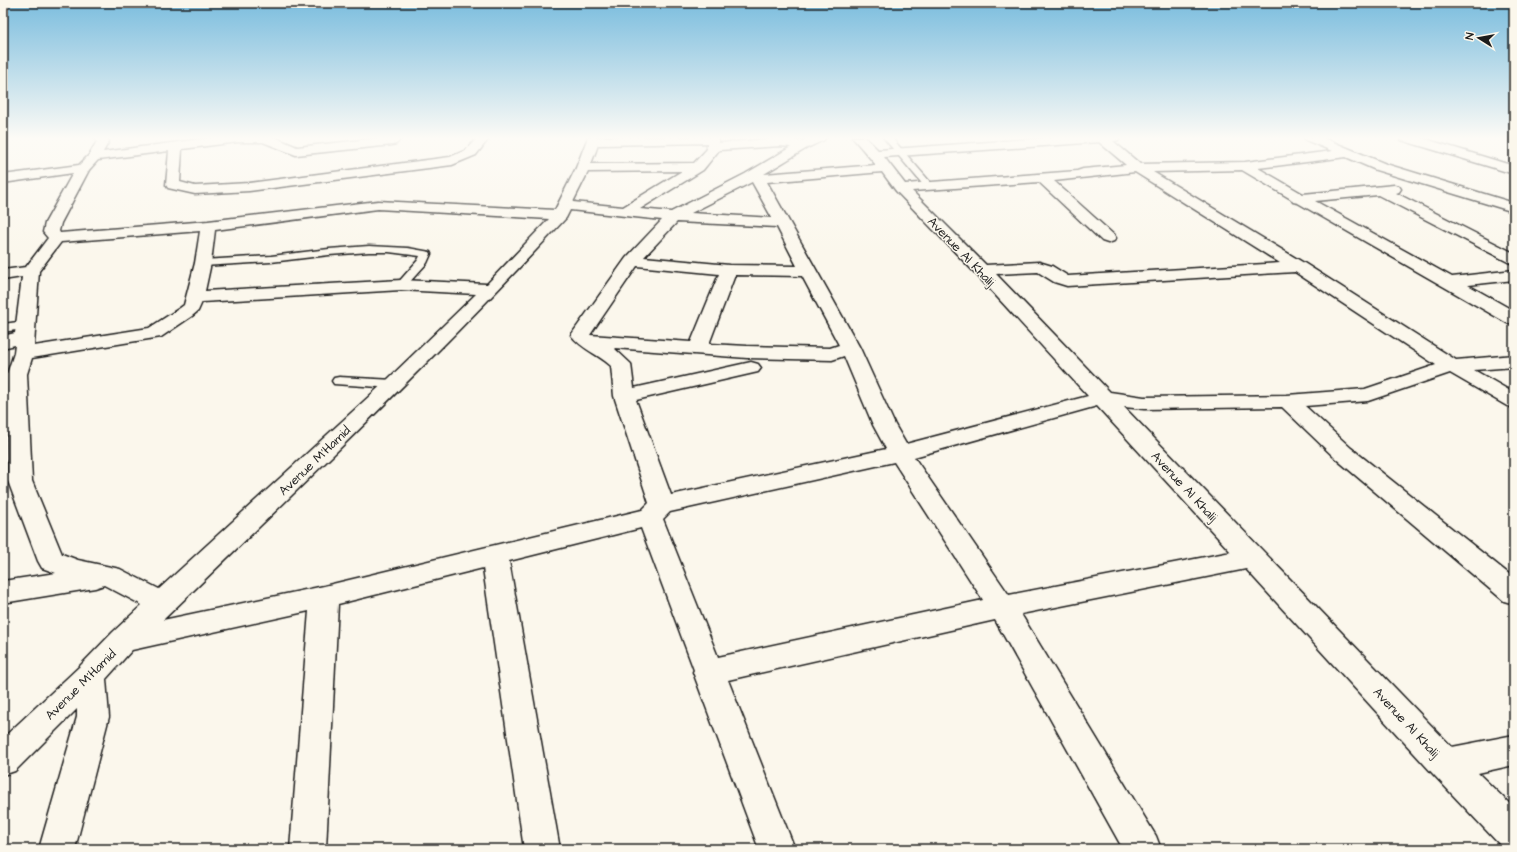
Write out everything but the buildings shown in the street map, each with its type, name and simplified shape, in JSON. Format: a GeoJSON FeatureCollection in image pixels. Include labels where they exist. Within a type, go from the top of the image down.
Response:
{"type":"FeatureCollection","features":[{"type":"Feature","properties":{"kind":"street"},"geometry":{"type":"LineString","coordinates":[[3,179],[19,177]]}},
{"type":"Feature","properties":{"kind":"street"},"geometry":{"type":"LineString","coordinates":[[56,238],[51,232],[53,223],[78,177]]}},
{"type":"Feature","properties":{"kind":"street"},"geometry":{"type":"LineString","coordinates":[[174,177],[173,185],[196,190],[249,186],[322,177],[309,214]]}},
{"type":"Feature","properties":{"kind":"street","name":"Avenue M'Hamid"},"geometry":{"type":"LineString","coordinates":[[3,760],[91,675],[123,640],[394,384],[491,289],[562,210],[579,177]]}},
{"type":"Feature","properties":{"kind":"street"},"geometry":{"type":"LineString","coordinates":[[624,212],[682,177]]}},
{"type":"Feature","properties":{"kind":"street"},"geometry":{"type":"LineString","coordinates":[[761,177],[754,178],[673,217],[632,261],[580,335],[610,354],[621,364],[624,396],[656,511],[708,672],[777,849]]}},
{"type":"Feature","properties":{"kind":"street","name":"Avenue Al Khalij"},"geometry":{"type":"LineString","coordinates":[[897,177],[901,188],[982,270],[1446,764],[1514,833]]}},
{"type":"Feature","properties":{"kind":"street"},"geometry":{"type":"LineString","coordinates":[[901,188],[1066,177]]}},
{"type":"Feature","properties":{"kind":"street"},"geometry":{"type":"LineString","coordinates":[[1151,177],[1298,267],[1452,366],[1514,402]]}},
{"type":"Feature","properties":{"kind":"street"},"geometry":{"type":"LineString","coordinates":[[1263,177],[1298,198],[1452,282],[1514,319]]}},
{"type":"Feature","properties":{"kind":"street"},"geometry":{"type":"LineString","coordinates":[[1412,177],[1514,208]]}},
{"type":"Feature","properties":{"kind":"street"},"geometry":{"type":"LineString","coordinates":[[754,178],[809,271],[841,352],[900,453],[1002,607],[1143,849]]}},
{"type":"Feature","properties":{"kind":"street"},"geometry":{"type":"LineString","coordinates":[[1044,179],[1108,238]]}},
{"type":"Feature","properties":{"kind":"street"},"geometry":{"type":"LineString","coordinates":[[1298,198],[1381,191],[1431,183]]}},
{"type":"Feature","properties":{"kind":"street"},"geometry":{"type":"LineString","coordinates":[[1381,191],[1514,259]]}},
{"type":"Feature","properties":{"kind":"street"},"geometry":{"type":"LineString","coordinates":[[163,603],[110,576],[75,570],[51,561],[20,481],[17,374],[24,338],[31,271],[56,238],[208,226],[378,206],[624,212],[673,217],[780,223]]}},
{"type":"Feature","properties":{"kind":"street"},"geometry":{"type":"LineString","coordinates":[[3,342],[24,338],[154,333],[192,307],[203,263],[208,226]]}},
{"type":"Feature","properties":{"kind":"street"},"geometry":{"type":"LineString","coordinates":[[632,261],[729,270],[809,271]]}},
{"type":"Feature","properties":{"kind":"street"},"geometry":{"type":"LineString","coordinates":[[982,270],[1042,267],[1061,280],[1067,281],[1298,267]]}},
{"type":"Feature","properties":{"kind":"street"},"geometry":{"type":"LineString","coordinates":[[698,348],[729,270]]}},
{"type":"Feature","properties":{"kind":"street"},"geometry":{"type":"LineString","coordinates":[[3,274],[31,271]]}},
{"type":"Feature","properties":{"kind":"street"},"geometry":{"type":"LineString","coordinates":[[1452,282],[1514,275]]}},
{"type":"Feature","properties":{"kind":"street"},"geometry":{"type":"LineString","coordinates":[[195,297],[401,284],[491,289]]}},
{"type":"Feature","properties":{"kind":"street"},"geometry":{"type":"LineString","coordinates":[[588,341],[698,348],[749,360]]}},
{"type":"Feature","properties":{"kind":"street"},"geometry":{"type":"LineString","coordinates":[[624,396],[749,360],[841,352]]}},
{"type":"Feature","properties":{"kind":"street"},"geometry":{"type":"LineString","coordinates":[[123,640],[324,597],[495,556],[656,511],[900,453],[1103,398],[1144,403],[1287,401],[1368,395],[1452,366],[1514,361]]}},
{"type":"Feature","properties":{"kind":"street"},"geometry":{"type":"LineString","coordinates":[[1287,401],[1343,454],[1514,593]]}},
{"type":"Feature","properties":{"kind":"street"},"geometry":{"type":"LineString","coordinates":[[495,556],[542,849]]}},
{"type":"Feature","properties":{"kind":"street"},"geometry":{"type":"LineString","coordinates":[[708,672],[1002,607],[1252,558]]}},
{"type":"Feature","properties":{"kind":"street"},"geometry":{"type":"LineString","coordinates":[[3,592],[110,576]]}},
{"type":"Feature","properties":{"kind":"street"},"geometry":{"type":"LineString","coordinates":[[308,849],[324,597]]}},
{"type":"Feature","properties":{"kind":"street"},"geometry":{"type":"LineString","coordinates":[[58,849],[93,717],[91,675]]}},
{"type":"Feature","properties":{"kind":"street"},"geometry":{"type":"LineString","coordinates":[[1446,764],[1514,750]]}},
{"type":"Feature","properties":{"kind":"lane"},"geometry":{"type":"LineString","coordinates":[[917,177],[928,185]]}},
{"type":"Feature","properties":{"kind":"lane"},"geometry":{"type":"LineString","coordinates":[[203,263],[269,259],[343,251],[387,250],[426,254],[423,261],[401,284]]}},
{"type":"Feature","properties":{"kind":"lane"},"geometry":{"type":"LineString","coordinates":[[3,328],[24,338]]}},
{"type":"Feature","properties":{"kind":"lane"},"geometry":{"type":"LineString","coordinates":[[339,381],[394,384]]}}]}
